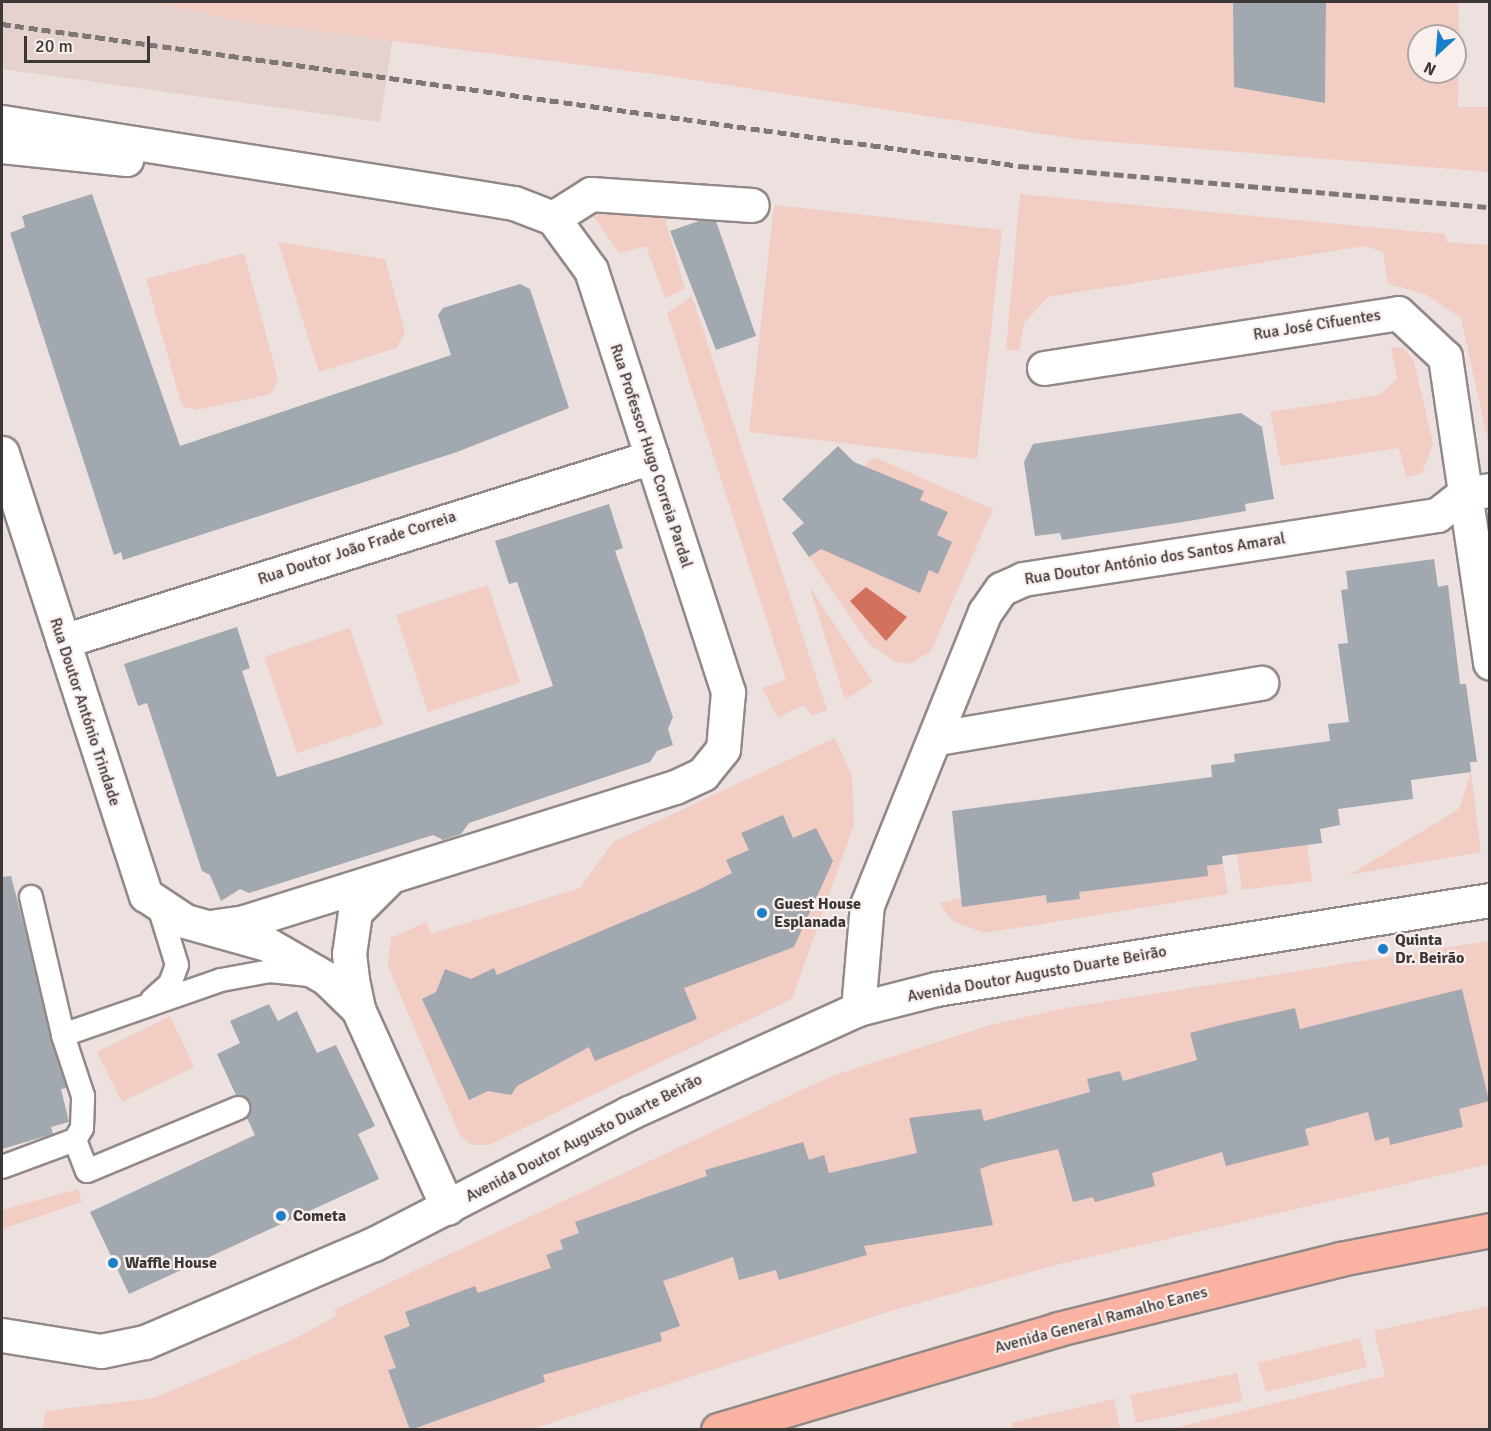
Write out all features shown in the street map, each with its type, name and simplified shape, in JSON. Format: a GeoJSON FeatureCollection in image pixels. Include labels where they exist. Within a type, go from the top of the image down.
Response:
{"type":"FeatureCollection","features":[{"type":"Feature","properties":{"kind":"main road","name":"Avenida General Ramalho Eanes"},"geometry":{"type":"LineString","coordinates":[[718,1430],[1058,1329],[1340,1259],[1490,1230]]}},
{"type":"Feature","properties":{"kind":"street"},"geometry":{"type":"LineString","coordinates":[[2,122],[514,203],[553,218],[591,194],[752,205]]}},
{"type":"Feature","properties":{"kind":"street"},"geometry":{"type":"LineString","coordinates":[[2,146],[118,163],[158,146]]}},
{"type":"Feature","properties":{"kind":"street","name":"Rua Professor Hugo Correia Pardal"},"geometry":{"type":"LineString","coordinates":[[216,926],[394,875],[675,787],[703,774],[723,749],[728,692],[591,270],[553,218]]}},
{"type":"Feature","properties":{"kind":"street","name":"Rua José Cifuentes"},"geometry":{"type":"LineString","coordinates":[[1044,368],[1398,313],[1445,357],[1477,492],[1490,663]]}},
{"type":"Feature","properties":{"kind":"street","name":"Rua Doutor António Trindade"},"geometry":{"type":"LineString","coordinates":[[2,453],[136,871],[146,895],[159,907],[185,921],[216,926]]}},
{"type":"Feature","properties":{"kind":"street","name":"Rua Doutor João Frade Correia"},"geometry":{"type":"LineString","coordinates":[[63,640],[652,457]]}},
{"type":"Feature","properties":{"kind":"street","name":"Rua Doutor António dos Santos Amaral"},"geometry":{"type":"LineString","coordinates":[[858,1010],[867,905],[938,738],[985,612],[1000,589],[1023,579],[1437,515],[1477,492]]}},
{"type":"Feature","properties":{"kind":"street"},"geometry":{"type":"LineString","coordinates":[[938,738],[1261,683]]}},
{"type":"Feature","properties":{"kind":"street","name":"Rua Professor Hugo Correia Pardal"},"geometry":{"type":"LineString","coordinates":[[358,1009],[349,954],[355,912],[394,875]]}},
{"type":"Feature","properties":{"kind":"street","name":"Avenida Doutor Augusto Duarte Beirão"},"geometry":{"type":"LineString","coordinates":[[2,1335],[101,1351],[145,1342],[448,1208],[629,1113],[858,1010],[936,989],[1490,900]]}},
{"type":"Feature","properties":{"kind":"street"},"geometry":{"type":"LineString","coordinates":[[216,926],[267,944],[332,983],[358,1009],[448,1208]]}},
{"type":"Feature","properties":{"kind":"lane"},"geometry":{"type":"LineString","coordinates":[[2,1167],[75,1140],[82,1128],[83,1096],[63,1035],[31,897]]}},
{"type":"Feature","properties":{"kind":"lane"},"geometry":{"type":"LineString","coordinates":[[145,1005],[171,984],[177,965],[159,907]]}},
{"type":"Feature","properties":{"kind":"lane"},"geometry":{"type":"LineString","coordinates":[[63,1035],[145,1005],[270,971],[290,970],[332,983]]}},
{"type":"Feature","properties":{"kind":"lane"},"geometry":{"type":"LineString","coordinates":[[75,1140],[87,1171],[238,1108]]}},
{"type":"Feature","properties":{"kind":"shaded area"},"geometry":{"type":"Polygon","coordinates":[[[2,2],[220,2],[393,37],[380,122],[2,69],[2,2]]]}},
{"type":"Feature","properties":{"kind":"shaded area"},"geometry":{"type":"Polygon","coordinates":[[[152,2],[1233,2],[1235,87],[1325,102],[1326,2],[1459,2],[1459,24],[1407,24],[1407,84],[1458,84],[1458,107],[1489,107],[1489,172],[1076,139],[668,76],[244,22],[152,2]]]}},
{"type":"Feature","properties":{"kind":"shaded area"},"geometry":{"type":"Polygon","coordinates":[[[1020,194],[1445,234],[1447,242],[1489,245],[1489,446],[1461,318],[1425,294],[1388,284],[1383,252],[1365,246],[1048,297],[1024,323],[1019,350],[1006,350],[1020,194]]]}},
{"type":"Feature","properties":{"kind":"shaded area"},"geometry":{"type":"Polygon","coordinates":[[[774,205],[1002,230],[977,459],[749,432],[774,205]]]}},
{"type":"Feature","properties":{"kind":"shaded area"},"geometry":{"type":"Polygon","coordinates":[[[608,208],[664,215],[685,289],[665,298],[646,246],[619,253],[593,216],[608,208]]]}},
{"type":"Feature","properties":{"kind":"shaded area"},"geometry":{"type":"Polygon","coordinates":[[[278,242],[385,259],[405,332],[397,348],[319,372],[278,242]]]}},
{"type":"Feature","properties":{"kind":"shaded area"},"geometry":{"type":"Polygon","coordinates":[[[244,253],[278,379],[271,394],[197,410],[182,406],[146,279],[244,253]]]}},
{"type":"Feature","properties":{"kind":"shaded area"},"geometry":{"type":"Polygon","coordinates":[[[692,296],[827,710],[812,716],[804,705],[778,718],[762,688],[786,680],[667,313],[692,296]]]}},
{"type":"Feature","properties":{"kind":"shaded area"},"geometry":{"type":"Polygon","coordinates":[[[1391,347],[1403,348],[1414,361],[1433,444],[1422,473],[1406,477],[1399,448],[1281,466],[1270,412],[1379,395],[1397,379],[1391,347]]]}},
{"type":"Feature","properties":{"kind":"shaded area"},"geometry":{"type":"Polygon","coordinates":[[[874,457],[993,509],[931,651],[910,664],[894,661],[869,644],[792,533],[874,457]]]}},
{"type":"Feature","properties":{"kind":"shaded area"},"geometry":{"type":"Polygon","coordinates":[[[488,585],[520,682],[428,712],[396,615],[488,585]]]}},
{"type":"Feature","properties":{"kind":"shaded area"},"geometry":{"type":"Polygon","coordinates":[[[809,586],[873,682],[845,700],[809,586]]]}},
{"type":"Feature","properties":{"kind":"shaded area"},"geometry":{"type":"Polygon","coordinates":[[[866,587],[907,617],[886,641],[850,601],[866,587]]]}},
{"type":"Feature","properties":{"kind":"shaded area"},"geometry":{"type":"Polygon","coordinates":[[[350,628],[383,724],[297,753],[264,657],[350,628]]]}},
{"type":"Feature","properties":{"kind":"shaded area"},"geometry":{"type":"Polygon","coordinates":[[[835,738],[852,776],[854,825],[792,999],[489,1145],[472,1145],[460,1136],[388,966],[391,938],[426,922],[431,934],[580,888],[613,842],[835,738]]]}},
{"type":"Feature","properties":{"kind":"shaded area"},"geometry":{"type":"Polygon","coordinates":[[[1471,772],[1481,852],[1349,875],[1459,809],[1471,772]]]}},
{"type":"Feature","properties":{"kind":"shaded area"},"geometry":{"type":"Polygon","coordinates":[[[1235,844],[1307,845],[1312,881],[1242,890],[1235,844]]]}},
{"type":"Feature","properties":{"kind":"shaded area"},"geometry":{"type":"Polygon","coordinates":[[[1223,864],[1228,894],[985,933],[954,922],[939,903],[961,898],[980,904],[1046,895],[1223,864]]]}},
{"type":"Feature","properties":{"kind":"shaded area"},"geometry":{"type":"Polygon","coordinates":[[[1489,941],[1489,1164],[1056,1265],[894,1310],[532,1429],[42,1430],[46,1411],[154,1398],[296,1338],[336,1316],[334,1310],[832,1076],[990,1025],[1070,1007],[1489,941]]]}},
{"type":"Feature","properties":{"kind":"shaded area"},"geometry":{"type":"Polygon","coordinates":[[[170,1016],[194,1067],[122,1102],[97,1052],[170,1016]]]}},
{"type":"Feature","properties":{"kind":"shaded area"},"geometry":{"type":"Polygon","coordinates":[[[78,1189],[82,1202],[2,1229],[2,1210],[78,1189]]]}},
{"type":"Feature","properties":{"kind":"shaded area"},"geometry":{"type":"Polygon","coordinates":[[[1489,1306],[1489,1429],[1170,1429],[1385,1376],[1374,1331],[1489,1306]]]}},
{"type":"Feature","properties":{"kind":"shaded area"},"geometry":{"type":"Polygon","coordinates":[[[1360,1338],[1367,1367],[1266,1392],[1258,1363],[1360,1338]]]}},
{"type":"Feature","properties":{"kind":"shaded area"},"geometry":{"type":"Polygon","coordinates":[[[1237,1373],[1243,1401],[1136,1423],[1130,1395],[1237,1373]]]}},
{"type":"Feature","properties":{"kind":"shaded area"},"geometry":{"type":"Polygon","coordinates":[[[1114,1399],[1120,1429],[1012,1429],[1011,1423],[1114,1399]]]}},
{"type":"Feature","properties":{"kind":"building"},"geometry":{"type":"Polygon","coordinates":[[[1233,2],[1326,2],[1325,103],[1234,87],[1233,2]]]}},
{"type":"Feature","properties":{"kind":"building"},"geometry":{"type":"Polygon","coordinates":[[[92,194],[180,446],[451,355],[438,315],[443,308],[520,284],[530,289],[569,408],[457,452],[123,560],[121,552],[114,555],[10,233],[25,227],[22,216],[92,194]]]}},
{"type":"Feature","properties":{"kind":"building"},"geometry":{"type":"Polygon","coordinates":[[[702,220],[716,221],[756,336],[716,350],[670,231],[702,220]]]}},
{"type":"Feature","properties":{"kind":"building"},"geometry":{"type":"Polygon","coordinates":[[[1241,413],[1262,427],[1274,499],[1245,504],[1246,511],[1183,522],[1062,540],[1060,533],[1035,536],[1024,462],[1033,444],[1241,413]]]}},
{"type":"Feature","properties":{"kind":"building"},"geometry":{"type":"Polygon","coordinates":[[[838,446],[854,462],[924,491],[920,500],[948,512],[937,535],[952,542],[938,574],[929,570],[920,593],[821,549],[809,557],[792,533],[804,523],[782,499],[838,446]]]}},
{"type":"Feature","properties":{"kind":"building"},"geometry":{"type":"Polygon","coordinates":[[[609,504],[623,548],[615,551],[673,717],[668,729],[673,745],[657,751],[650,762],[469,823],[461,834],[443,840],[433,835],[249,893],[240,889],[221,901],[210,875],[202,871],[147,703],[138,706],[124,664],[237,627],[250,668],[242,671],[277,777],[341,757],[553,686],[517,582],[509,584],[495,541],[609,504]]]}},
{"type":"Feature","properties":{"kind":"building"},"geometry":{"type":"Polygon","coordinates":[[[1434,559],[1438,587],[1448,585],[1460,684],[1466,684],[1477,762],[1470,762],[1471,772],[1411,780],[1413,799],[1338,809],[1340,825],[1320,829],[1322,843],[1222,856],[1223,864],[1207,866],[1208,876],[1079,892],[1080,899],[1047,903],[1046,895],[962,907],[952,811],[1212,777],[1211,765],[1235,762],[1234,754],[1330,741],[1328,724],[1349,722],[1338,644],[1348,643],[1341,590],[1348,589],[1346,571],[1434,559]]]}},
{"type":"Feature","properties":{"kind":"building"},"geometry":{"type":"Polygon","coordinates":[[[783,815],[793,838],[816,828],[833,861],[794,947],[684,988],[697,1019],[595,1061],[589,1047],[517,1086],[511,1095],[488,1091],[469,1100],[422,999],[436,992],[445,969],[471,979],[494,968],[497,975],[696,891],[732,873],[726,860],[749,850],[741,833],[783,815]]]}},
{"type":"Feature","properties":{"kind":"building"},"geometry":{"type":"Polygon","coordinates":[[[11,876],[66,1088],[61,1089],[69,1122],[51,1127],[53,1134],[2,1149],[2,877],[11,876]]]}},
{"type":"Feature","properties":{"kind":"building"},"geometry":{"type":"Polygon","coordinates":[[[1462,989],[1489,1101],[1459,1109],[1463,1127],[1390,1145],[1389,1137],[1375,1141],[1368,1112],[1305,1129],[1309,1145],[1226,1166],[1222,1152],[1152,1173],[1155,1186],[1095,1202],[1093,1197],[1073,1202],[1058,1149],[993,1164],[980,1169],[993,1225],[864,1246],[867,1255],[779,1280],[776,1270],[739,1280],[733,1257],[663,1281],[680,1326],[660,1333],[662,1341],[543,1375],[545,1382],[410,1430],[388,1370],[396,1368],[384,1336],[410,1326],[405,1312],[475,1286],[478,1293],[551,1268],[546,1255],[563,1249],[560,1240],[579,1233],[575,1222],[707,1176],[705,1170],[803,1142],[809,1160],[824,1155],[829,1173],[917,1153],[909,1118],[981,1109],[984,1121],[1090,1092],[1087,1079],[1120,1071],[1123,1081],[1197,1060],[1190,1033],[1295,1008],[1300,1029],[1462,989]]]}},
{"type":"Feature","properties":{"kind":"building"},"geometry":{"type":"Polygon","coordinates":[[[269,1004],[278,1021],[297,1011],[317,1053],[336,1045],[375,1126],[358,1134],[379,1179],[129,1294],[90,1212],[255,1135],[247,1118],[250,1102],[236,1095],[217,1054],[240,1043],[230,1021],[269,1004]]]}},
{"type":"Feature","properties":{"kind":"railway"},"geometry":{"type":"LineString","coordinates":[[2,24],[1020,166],[1490,207]]}},
{"type":"Feature","properties":{"kind":"place","name":"Guest House Esplanada"},"geometry":{"type":"Point","coordinates":[762,913]}},
{"type":"Feature","properties":{"kind":"place","name":"Quinta Dr. Beirão"},"geometry":{"type":"Point","coordinates":[1383,949]}},
{"type":"Feature","properties":{"kind":"place","name":"Cometa"},"geometry":{"type":"Point","coordinates":[281,1216]}},
{"type":"Feature","properties":{"kind":"place","name":"Waffle House"},"geometry":{"type":"Point","coordinates":[113,1263]}}]}
